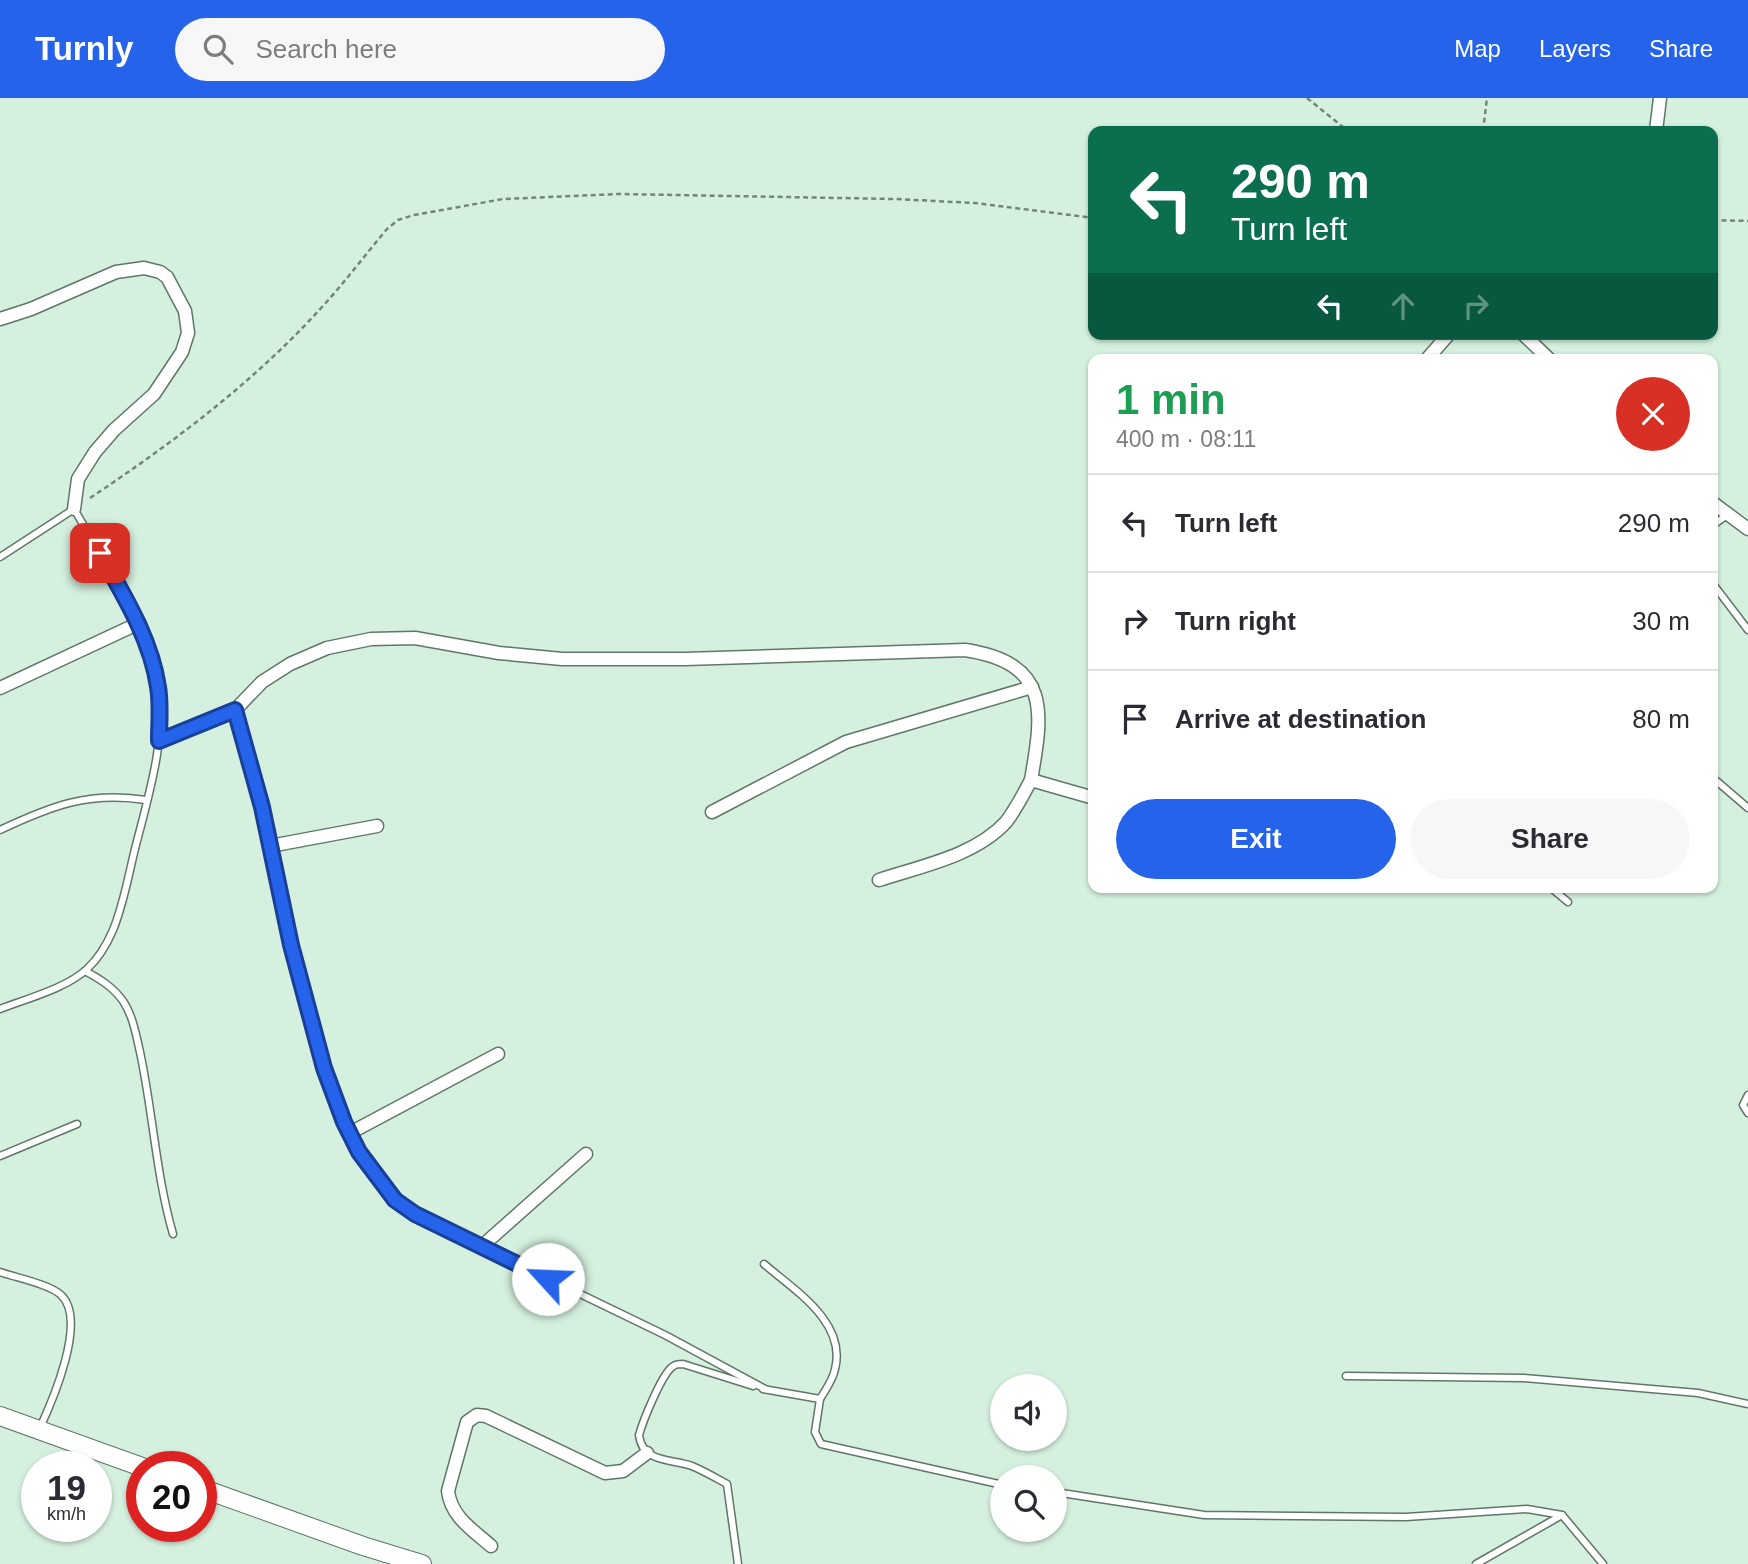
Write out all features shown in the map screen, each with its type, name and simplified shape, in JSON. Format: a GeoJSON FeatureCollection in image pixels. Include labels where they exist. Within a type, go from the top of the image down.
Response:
{"type":"FeatureCollection","features":[{"type":"Feature","properties":{"kind":"street"},"geometry":{"type":"LineString","coordinates":[[1657,126],[1660,98]]}},
{"type":"Feature","properties":{"kind":"street"},"geometry":{"type":"LineString","coordinates":[[0,319],[31,309],[116,272],[144,268],[167,277],[185,311],[188,332],[182,352],[154,394],[114,430],[95,452],[78,479],[74,509]]}},
{"type":"Feature","properties":{"kind":"street"},"geometry":{"type":"LineString","coordinates":[[1431,354],[1443,340]]}},
{"type":"Feature","properties":{"kind":"street"},"geometry":{"type":"LineString","coordinates":[[1529,340],[1544,354]]}},
{"type":"Feature","properties":{"kind":"street"},"geometry":{"type":"LineString","coordinates":[[1718,507],[1748,529]]}},
{"type":"Feature","properties":{"kind":"street"},"geometry":{"type":"LineString","coordinates":[[0,688],[137,624]]}},
{"type":"Feature","properties":{"kind":"street"},"geometry":{"type":"LineString","coordinates":[[235,710],[268,678],[302,658],[350,643],[393,637],[551,658],[685,659],[965,650],[986,654],[1011,664],[1032,687],[1040,716],[1031,780],[1015,810],[1004,823],[975,845],[951,856],[879,880]]}},
{"type":"Feature","properties":{"kind":"street"},"geometry":{"type":"LineString","coordinates":[[712,812],[846,742],[1032,687]]}},
{"type":"Feature","properties":{"kind":"street"},"geometry":{"type":"LineString","coordinates":[[1031,780],[1088,796]]}},
{"type":"Feature","properties":{"kind":"street"},"geometry":{"type":"LineString","coordinates":[[270,846],[377,825]]}},
{"type":"Feature","properties":{"kind":"street"},"geometry":{"type":"LineString","coordinates":[[350,1133],[498,1054]]}},
{"type":"Feature","properties":{"kind":"street"},"geometry":{"type":"LineString","coordinates":[[481,1247],[586,1154]]}},
{"type":"Feature","properties":{"kind":"street"},"geometry":{"type":"LineString","coordinates":[[0,1416],[126,1460]]}},
{"type":"Feature","properties":{"kind":"street"},"geometry":{"type":"LineString","coordinates":[[491,1546],[458,1517],[448,1491],[467,1422],[473,1417],[486,1416],[605,1474],[623,1471],[647,1453]]}},
{"type":"Feature","properties":{"kind":"street"},"geometry":{"type":"LineString","coordinates":[[217,1494],[363,1546],[422,1564]]}},
{"type":"Feature","properties":{"kind":"lane"},"geometry":{"type":"LineString","coordinates":[[0,557],[74,509],[137,624],[158,686],[159,741],[114,928],[105,946],[85,971],[68,982],[0,1009]]}},
{"type":"Feature","properties":{"kind":"lane"},"geometry":{"type":"LineString","coordinates":[[1718,521],[1728,514]]}},
{"type":"Feature","properties":{"kind":"lane"},"geometry":{"type":"LineString","coordinates":[[1718,591],[1748,630]]}},
{"type":"Feature","properties":{"kind":"lane"},"geometry":{"type":"LineString","coordinates":[[159,741],[235,710],[262,807],[291,945],[317,1042],[344,1122],[375,1176],[395,1200],[415,1214],[665,1335],[765,1390]]}},
{"type":"Feature","properties":{"kind":"lane"},"geometry":{"type":"LineString","coordinates":[[1718,782],[1748,808]]}},
{"type":"Feature","properties":{"kind":"lane"},"geometry":{"type":"LineString","coordinates":[[0,830],[37,812],[84,799],[114,796],[146,800]]}},
{"type":"Feature","properties":{"kind":"lane"},"geometry":{"type":"LineString","coordinates":[[1557,893],[1568,902]]}},
{"type":"Feature","properties":{"kind":"lane"},"geometry":{"type":"LineString","coordinates":[[85,971],[115,990],[128,1009],[134,1026],[144,1070],[159,1174],[173,1234]]}},
{"type":"Feature","properties":{"kind":"lane"},"geometry":{"type":"LineString","coordinates":[[1748,1095],[1743,1105],[1748,1113]]}},
{"type":"Feature","properties":{"kind":"lane"},"geometry":{"type":"LineString","coordinates":[[0,1156],[77,1124]]}},
{"type":"Feature","properties":{"kind":"lane"},"geometry":{"type":"LineString","coordinates":[[764,1264],[820,1314],[834,1339],[835,1371],[820,1399],[815,1432],[821,1444],[990,1482]]}},
{"type":"Feature","properties":{"kind":"lane"},"geometry":{"type":"LineString","coordinates":[[0,1272],[56,1291],[69,1306],[70,1324],[64,1364],[57,1390],[39,1430]]}},
{"type":"Feature","properties":{"kind":"lane"},"geometry":{"type":"LineString","coordinates":[[738,1564],[727,1484],[692,1466],[647,1453],[641,1446],[640,1431],[657,1391],[673,1366],[683,1364],[765,1390],[820,1399]]}},
{"type":"Feature","properties":{"kind":"lane"},"geometry":{"type":"LineString","coordinates":[[1346,1376],[1524,1378],[1698,1393],[1748,1404]]}},
{"type":"Feature","properties":{"kind":"lane"},"geometry":{"type":"LineString","coordinates":[[1067,1494],[1204,1514],[1406,1517],[1527,1509],[1562,1515],[1604,1564]]}},
{"type":"Feature","properties":{"kind":"lane"},"geometry":{"type":"LineString","coordinates":[[1476,1564],[1562,1515]]}},
{"type":"Feature","properties":{"kind":"path"},"geometry":{"type":"LineString","coordinates":[[1307,98],[1342,126]]}},
{"type":"Feature","properties":{"kind":"path"},"geometry":{"type":"LineString","coordinates":[[1484,126],[1487,98]]}},
{"type":"Feature","properties":{"kind":"path"},"geometry":{"type":"LineString","coordinates":[[74,509],[161,450],[217,406],[321,309],[387,229],[398,220],[414,215],[503,199],[619,194],[895,199],[975,204],[1088,217]]}},
{"type":"Feature","properties":{"kind":"path"},"geometry":{"type":"LineString","coordinates":[[1718,220],[1748,221]]}},
{"type":"Feature","properties":{"kind":"route"},"geometry":{"type":"LineString","coordinates":[[100,553],[146,644],[158,686],[159,741],[235,710],[262,807],[291,945],[324,1068],[344,1122],[359,1152],[395,1200],[415,1214],[548,1279]]}}]}
